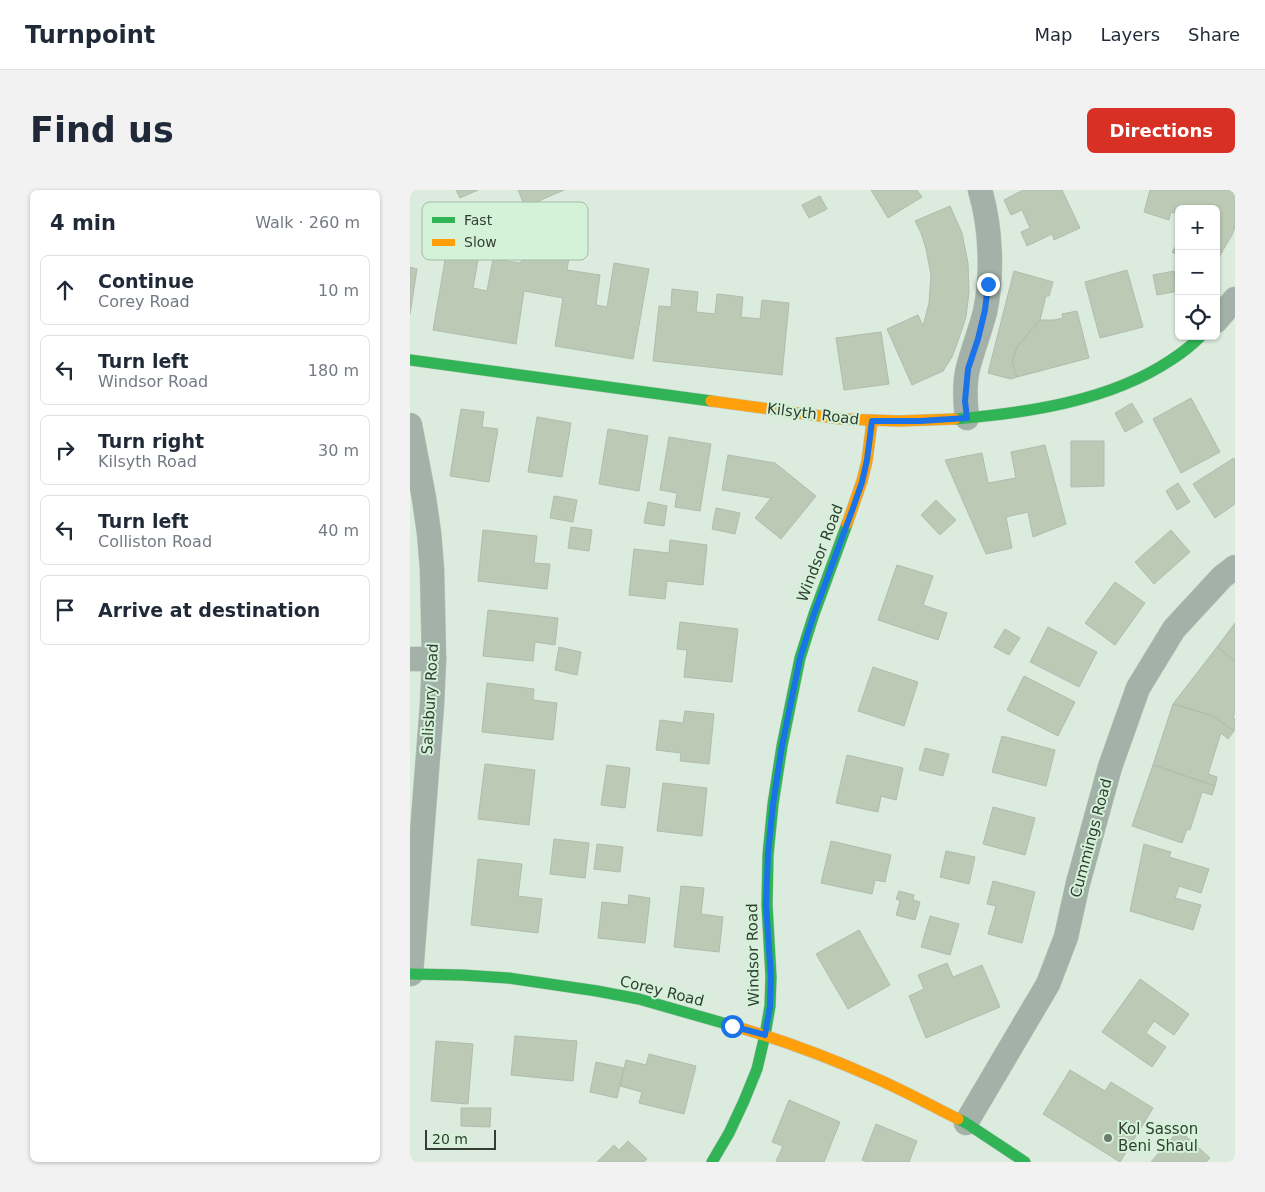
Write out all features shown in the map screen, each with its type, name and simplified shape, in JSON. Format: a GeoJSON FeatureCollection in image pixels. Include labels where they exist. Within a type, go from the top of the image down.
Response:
{"type":"FeatureCollection","features":[{"type":"Feature","properties":{"kind":"street"},"geometry":{"type":"LineString","coordinates":[[967,418],[965,401],[968,369],[985,310],[988,284],[989,233],[980,190]]}},
{"type":"Feature","properties":{"kind":"street"},"geometry":{"type":"LineString","coordinates":[[1220,317],[1235,300]]}},
{"type":"Feature","properties":{"kind":"street","name":"Kilsyth Road"},"geometry":{"type":"LineString","coordinates":[[410,360],[842,419],[920,421],[967,418],[1072,402],[1105,392],[1160,367],[1196,340]]}},
{"type":"Feature","properties":{"kind":"street","name":"Windsor Road"},"geometry":{"type":"LineString","coordinates":[[712,1162],[729,1133],[744,1101],[757,1069],[765,1035],[770,1006],[771,977],[766,905],[768,854],[782,746],[800,658],[862,482],[872,421]]}},
{"type":"Feature","properties":{"kind":"street","name":"Salisbury Road"},"geometry":{"type":"LineString","coordinates":[[410,425],[429,533],[432,569],[434,659],[432,705],[410,974]]}},
{"type":"Feature","properties":{"kind":"street","name":"Cummings Road"},"geometry":{"type":"LineString","coordinates":[[966,1124],[1048,984],[1066,938],[1078,883],[1110,767],[1138,688],[1174,629],[1222,577],[1235,567]]}},
{"type":"Feature","properties":{"kind":"street"},"geometry":{"type":"LineString","coordinates":[[410,659],[434,659]]}},
{"type":"Feature","properties":{"kind":"street","name":"Corey Road"},"geometry":{"type":"LineString","coordinates":[[410,974],[508,978],[597,991],[639,999],[765,1035],[876,1078],[966,1124],[1012,1158]]}},
{"type":"Feature","properties":{"kind":"building"},"geometry":{"type":"Polygon","coordinates":[[[456,190],[478,190],[460,198],[456,190]]]}},
{"type":"Feature","properties":{"kind":"building"},"geometry":{"type":"Polygon","coordinates":[[[518,190],[564,190],[536,202],[523,202],[518,190]]]}},
{"type":"Feature","properties":{"kind":"building"},"geometry":{"type":"Polygon","coordinates":[[[871,190],[917,190],[922,197],[888,218],[871,190]]]}},
{"type":"Feature","properties":{"kind":"building"},"geometry":{"type":"Polygon","coordinates":[[[1023,190],[1062,190],[1080,228],[1054,240],[1052,234],[1027,246],[1021,232],[1030,228],[1022,210],[1011,215],[1004,200],[1023,190]]]}},
{"type":"Feature","properties":{"kind":"building"},"geometry":{"type":"Polygon","coordinates":[[[1150,190],[1235,190],[1235,227],[1220,255],[1220,205],[1175,205],[1175,213],[1171,212],[1169,220],[1144,212],[1150,190]]]}},
{"type":"Feature","properties":{"kind":"building"},"geometry":{"type":"Polygon","coordinates":[[[820,196],[827,209],[809,218],[802,205],[820,196]]]}},
{"type":"Feature","properties":{"kind":"building"},"geometry":{"type":"Polygon","coordinates":[[[950,206],[962,233],[968,263],[969,292],[966,317],[952,357],[943,371],[912,385],[887,329],[918,315],[923,326],[929,303],[931,275],[926,249],[915,221],[950,206]]]}},
{"type":"Feature","properties":{"kind":"building"},"geometry":{"type":"Polygon","coordinates":[[[445,260],[478,260],[473,288],[487,291],[493,260],[521,263],[522,260],[569,260],[567,270],[600,275],[596,305],[607,307],[614,263],[649,269],[633,359],[555,346],[563,298],[524,291],[516,344],[433,330],[445,260]]]}},
{"type":"Feature","properties":{"kind":"building"},"geometry":{"type":"Polygon","coordinates":[[[410,267],[417,269],[410,314],[410,267]]]}},
{"type":"Feature","properties":{"kind":"building"},"geometry":{"type":"Polygon","coordinates":[[[1127,270],[1143,327],[1100,338],[1085,282],[1127,270]]]}},
{"type":"Feature","properties":{"kind":"building"},"geometry":{"type":"Polygon","coordinates":[[[1014,271],[1053,282],[1049,296],[1046,296],[1040,320],[1017,347],[1012,362],[1017,377],[1011,379],[988,373],[1014,271]]]}},
{"type":"Feature","properties":{"kind":"building"},"geometry":{"type":"Polygon","coordinates":[[[1174,271],[1175,292],[1157,295],[1153,275],[1174,271]]]}},
{"type":"Feature","properties":{"kind":"building"},"geometry":{"type":"Polygon","coordinates":[[[672,289],[698,292],[696,312],[715,314],[717,294],[743,297],[741,317],[760,319],[762,300],[789,303],[782,375],[653,361],[659,306],[671,307],[672,289]]]}},
{"type":"Feature","properties":{"kind":"building"},"geometry":{"type":"Polygon","coordinates":[[[1077,311],[1089,358],[1017,377],[1012,362],[1017,347],[1040,320],[1063,318],[1062,314],[1077,311]]]}},
{"type":"Feature","properties":{"kind":"building"},"geometry":{"type":"Polygon","coordinates":[[[881,332],[889,384],[844,390],[836,338],[881,332]]]}},
{"type":"Feature","properties":{"kind":"building"},"geometry":{"type":"Polygon","coordinates":[[[1191,398],[1220,452],[1181,473],[1153,419],[1191,398]]]}},
{"type":"Feature","properties":{"kind":"building"},"geometry":{"type":"Polygon","coordinates":[[[1132,403],[1143,422],[1125,432],[1115,413],[1132,403]]]}},
{"type":"Feature","properties":{"kind":"building"},"geometry":{"type":"Polygon","coordinates":[[[461,409],[484,412],[482,427],[498,429],[489,482],[450,476],[461,409]]]}},
{"type":"Feature","properties":{"kind":"building"},"geometry":{"type":"Polygon","coordinates":[[[537,417],[571,423],[562,477],[528,472],[537,417]]]}},
{"type":"Feature","properties":{"kind":"building"},"geometry":{"type":"Polygon","coordinates":[[[608,429],[648,436],[639,491],[599,484],[608,429]]]}},
{"type":"Feature","properties":{"kind":"building"},"geometry":{"type":"Polygon","coordinates":[[[669,437],[711,444],[700,511],[675,507],[677,493],[660,490],[669,437]]]}},
{"type":"Feature","properties":{"kind":"building"},"geometry":{"type":"Polygon","coordinates":[[[1071,441],[1104,441],[1104,486],[1071,487],[1071,441]]]}},
{"type":"Feature","properties":{"kind":"building"},"geometry":{"type":"Polygon","coordinates":[[[1045,445],[1066,524],[1033,537],[1028,512],[1006,517],[1012,548],[986,554],[945,460],[982,453],[988,483],[1016,478],[1011,452],[1045,445]]]}},
{"type":"Feature","properties":{"kind":"building"},"geometry":{"type":"Polygon","coordinates":[[[728,455],[775,463],[816,496],[781,539],[755,518],[771,498],[722,490],[728,455]]]}},
{"type":"Feature","properties":{"kind":"building"},"geometry":{"type":"Polygon","coordinates":[[[1234,458],[1235,504],[1215,518],[1193,484],[1234,458]]]}},
{"type":"Feature","properties":{"kind":"building"},"geometry":{"type":"Polygon","coordinates":[[[1178,483],[1190,502],[1177,510],[1166,491],[1178,483]]]}},
{"type":"Feature","properties":{"kind":"building"},"geometry":{"type":"Polygon","coordinates":[[[554,496],[577,500],[573,522],[550,518],[554,496]]]}},
{"type":"Feature","properties":{"kind":"building"},"geometry":{"type":"Polygon","coordinates":[[[936,500],[956,520],[940,535],[921,515],[936,500]]]}},
{"type":"Feature","properties":{"kind":"building"},"geometry":{"type":"Polygon","coordinates":[[[648,502],[667,506],[664,526],[644,523],[648,502]]]}},
{"type":"Feature","properties":{"kind":"building"},"geometry":{"type":"Polygon","coordinates":[[[716,508],[740,513],[735,534],[712,529],[716,508]]]}},
{"type":"Feature","properties":{"kind":"building"},"geometry":{"type":"Polygon","coordinates":[[[571,527],[592,530],[589,551],[568,548],[571,527]]]}},
{"type":"Feature","properties":{"kind":"building"},"geometry":{"type":"Polygon","coordinates":[[[483,530],[537,536],[534,563],[550,564],[547,589],[478,581],[483,530]]]}},
{"type":"Feature","properties":{"kind":"building"},"geometry":{"type":"Polygon","coordinates":[[[1171,530],[1190,552],[1154,584],[1135,562],[1171,530]]]}},
{"type":"Feature","properties":{"kind":"building"},"geometry":{"type":"Polygon","coordinates":[[[670,540],[707,545],[703,585],[667,581],[665,599],[629,595],[634,549],[669,553],[670,540]]]}},
{"type":"Feature","properties":{"kind":"building"},"geometry":{"type":"Polygon","coordinates":[[[897,565],[933,576],[923,605],[947,613],[938,640],[878,620],[897,565]]]}},
{"type":"Feature","properties":{"kind":"building"},"geometry":{"type":"Polygon","coordinates":[[[1115,582],[1145,603],[1115,645],[1085,623],[1115,582]]]}},
{"type":"Feature","properties":{"kind":"building"},"geometry":{"type":"Polygon","coordinates":[[[488,610],[558,618],[555,645],[535,642],[533,661],[483,656],[488,610]]]}},
{"type":"Feature","properties":{"kind":"building"},"geometry":{"type":"Polygon","coordinates":[[[680,622],[738,629],[732,682],[684,677],[687,650],[677,649],[680,622]]]}},
{"type":"Feature","properties":{"kind":"building"},"geometry":{"type":"Polygon","coordinates":[[[1235,623],[1235,661],[1217,647],[1235,623]]]}},
{"type":"Feature","properties":{"kind":"building"},"geometry":{"type":"Polygon","coordinates":[[[1048,627],[1097,652],[1079,687],[1030,662],[1048,627]]]}},
{"type":"Feature","properties":{"kind":"building"},"geometry":{"type":"Polygon","coordinates":[[[1005,629],[1020,638],[1009,655],[994,647],[1005,629]]]}},
{"type":"Feature","properties":{"kind":"building"},"geometry":{"type":"Polygon","coordinates":[[[559,647],[581,652],[577,675],[555,670],[559,647]]]}},
{"type":"Feature","properties":{"kind":"building"},"geometry":{"type":"Polygon","coordinates":[[[1217,647],[1235,661],[1234,731],[1213,716],[1173,704],[1217,647]]]}},
{"type":"Feature","properties":{"kind":"building"},"geometry":{"type":"Polygon","coordinates":[[[873,667],[918,682],[904,726],[858,711],[873,667]]]}},
{"type":"Feature","properties":{"kind":"building"},"geometry":{"type":"Polygon","coordinates":[[[1024,676],[1075,702],[1058,736],[1007,710],[1024,676]]]}},
{"type":"Feature","properties":{"kind":"building"},"geometry":{"type":"Polygon","coordinates":[[[487,683],[534,689],[533,700],[557,703],[553,740],[482,732],[487,683]]]}},
{"type":"Feature","properties":{"kind":"building"},"geometry":{"type":"Polygon","coordinates":[[[1173,704],[1213,716],[1234,731],[1228,739],[1221,733],[1208,774],[1217,777],[1215,786],[1153,765],[1173,704]]]}},
{"type":"Feature","properties":{"kind":"building"},"geometry":{"type":"Polygon","coordinates":[[[685,711],[714,714],[709,764],[680,761],[681,753],[656,750],[660,720],[683,723],[685,711]]]}},
{"type":"Feature","properties":{"kind":"building"},"geometry":{"type":"Polygon","coordinates":[[[1002,736],[1055,750],[1046,786],[992,772],[1002,736]]]}},
{"type":"Feature","properties":{"kind":"building"},"geometry":{"type":"Polygon","coordinates":[[[925,748],[949,754],[943,776],[919,770],[925,748]]]}},
{"type":"Feature","properties":{"kind":"building"},"geometry":{"type":"Polygon","coordinates":[[[847,755],[903,768],[896,800],[881,796],[878,812],[836,803],[847,755]]]}},
{"type":"Feature","properties":{"kind":"building"},"geometry":{"type":"Polygon","coordinates":[[[485,764],[535,770],[529,825],[478,819],[485,764]]]}},
{"type":"Feature","properties":{"kind":"building"},"geometry":{"type":"Polygon","coordinates":[[[607,765],[630,768],[625,808],[601,805],[607,765]]]}},
{"type":"Feature","properties":{"kind":"building"},"geometry":{"type":"Polygon","coordinates":[[[1153,765],[1215,786],[1212,795],[1202,792],[1190,830],[1187,829],[1182,843],[1132,826],[1153,765]]]}},
{"type":"Feature","properties":{"kind":"building"},"geometry":{"type":"Polygon","coordinates":[[[663,783],[707,788],[702,836],[657,831],[663,783]]]}},
{"type":"Feature","properties":{"kind":"building"},"geometry":{"type":"Polygon","coordinates":[[[993,807],[1035,818],[1025,855],[983,844],[993,807]]]}},
{"type":"Feature","properties":{"kind":"building"},"geometry":{"type":"Polygon","coordinates":[[[554,839],[589,843],[585,878],[550,874],[554,839]]]}},
{"type":"Feature","properties":{"kind":"building"},"geometry":{"type":"Polygon","coordinates":[[[831,841],[891,855],[885,882],[875,880],[872,894],[821,883],[831,841]]]}},
{"type":"Feature","properties":{"kind":"building"},"geometry":{"type":"Polygon","coordinates":[[[597,844],[623,847],[620,872],[594,869],[597,844]]]}},
{"type":"Feature","properties":{"kind":"building"},"geometry":{"type":"Polygon","coordinates":[[[1144,844],[1171,852],[1169,857],[1209,869],[1201,893],[1179,886],[1175,898],[1201,905],[1193,930],[1130,911],[1144,844]]]}},
{"type":"Feature","properties":{"kind":"building"},"geometry":{"type":"Polygon","coordinates":[[[946,851],[975,857],[969,884],[940,877],[946,851]]]}},
{"type":"Feature","properties":{"kind":"building"},"geometry":{"type":"Polygon","coordinates":[[[478,859],[522,864],[518,896],[542,899],[538,933],[471,925],[478,859]]]}},
{"type":"Feature","properties":{"kind":"building"},"geometry":{"type":"Polygon","coordinates":[[[993,881],[1035,892],[1022,943],[988,934],[996,906],[987,904],[993,881]]]}},
{"type":"Feature","properties":{"kind":"building"},"geometry":{"type":"Polygon","coordinates":[[[681,886],[704,888],[701,914],[723,917],[719,952],[674,947],[681,886]]]}},
{"type":"Feature","properties":{"kind":"building"},"geometry":{"type":"Polygon","coordinates":[[[899,891],[914,895],[913,900],[920,902],[915,920],[896,915],[900,901],[896,899],[899,891]]]}},
{"type":"Feature","properties":{"kind":"building"},"geometry":{"type":"Polygon","coordinates":[[[629,895],[650,898],[645,943],[598,938],[602,902],[628,905],[629,895]]]}},
{"type":"Feature","properties":{"kind":"building"},"geometry":{"type":"Polygon","coordinates":[[[930,916],[959,924],[950,955],[921,947],[930,916]]]}},
{"type":"Feature","properties":{"kind":"building"},"geometry":{"type":"Polygon","coordinates":[[[859,930],[890,985],[848,1009],[816,954],[859,930]]]}},
{"type":"Feature","properties":{"kind":"building"},"geometry":{"type":"Polygon","coordinates":[[[947,963],[953,977],[982,965],[1000,1007],[926,1038],[909,996],[924,989],[918,975],[947,963]]]}},
{"type":"Feature","properties":{"kind":"building"},"geometry":{"type":"Polygon","coordinates":[[[1140,979],[1189,1014],[1174,1035],[1154,1021],[1146,1033],[1166,1047],[1152,1067],[1102,1032],[1140,979]]]}},
{"type":"Feature","properties":{"kind":"building"},"geometry":{"type":"Polygon","coordinates":[[[515,1036],[577,1041],[573,1081],[511,1075],[515,1036]]]}},
{"type":"Feature","properties":{"kind":"building"},"geometry":{"type":"Polygon","coordinates":[[[436,1041],[473,1044],[468,1104],[431,1101],[436,1041]]]}},
{"type":"Feature","properties":{"kind":"building"},"geometry":{"type":"Polygon","coordinates":[[[649,1054],[696,1066],[684,1114],[639,1103],[642,1092],[620,1086],[626,1060],[646,1065],[649,1054]]]}},
{"type":"Feature","properties":{"kind":"building"},"geometry":{"type":"Polygon","coordinates":[[[596,1062],[624,1068],[617,1098],[590,1092],[596,1062]]]}},
{"type":"Feature","properties":{"kind":"building","name":"Kol Sasson Beni Shaul"},"geometry":{"type":"Polygon","coordinates":[[[1070,1070],[1105,1091],[1111,1082],[1153,1108],[1120,1162],[1043,1114],[1070,1070]]]}},
{"type":"Feature","properties":{"kind":"building"},"geometry":{"type":"Polygon","coordinates":[[[789,1100],[840,1122],[824,1162],[776,1161],[783,1146],[772,1142],[789,1100]]]}},
{"type":"Feature","properties":{"kind":"building"},"geometry":{"type":"Polygon","coordinates":[[[461,1108],[491,1108],[490,1127],[461,1126],[461,1108]]]}},
{"type":"Feature","properties":{"kind":"building"},"geometry":{"type":"Polygon","coordinates":[[[876,1124],[917,1141],[909,1162],[868,1162],[862,1160],[876,1124]]]}},
{"type":"Feature","properties":{"kind":"building"},"geometry":{"type":"Polygon","coordinates":[[[1179,1130],[1210,1158],[1206,1162],[1151,1162],[1179,1130]]]}},
{"type":"Feature","properties":{"kind":"building"},"geometry":{"type":"Polygon","coordinates":[[[628,1141],[647,1159],[644,1162],[597,1162],[614,1145],[619,1150],[628,1141]]]}},
{"type":"Feature","properties":{"kind":"traffic: fast"},"geometry":{"type":"LineString","coordinates":[[955,419],[1039,409],[1095,395],[1122,386],[1147,374],[1179,355],[1197,340]]}},
{"type":"Feature","properties":{"kind":"traffic: fast"},"geometry":{"type":"LineString","coordinates":[[410,360],[711,401]]}},
{"type":"Feature","properties":{"kind":"traffic: fast"},"geometry":{"type":"LineString","coordinates":[[712,1162],[729,1133],[744,1101],[757,1069],[765,1035],[770,1006],[771,977],[767,905],[768,855],[773,804],[782,746],[800,658],[847,524]]}},
{"type":"Feature","properties":{"kind":"traffic: fast"},"geometry":{"type":"LineString","coordinates":[[410,974],[508,978],[597,991],[639,999],[730,1025]]}},
{"type":"Feature","properties":{"kind":"traffic: fast"},"geometry":{"type":"LineString","coordinates":[[958,1119],[1025,1162]]}},
{"type":"Feature","properties":{"kind":"traffic: slow"},"geometry":{"type":"LineString","coordinates":[[711,401],[842,419],[899,421],[955,419]]}},
{"type":"Feature","properties":{"kind":"traffic: slow"},"geometry":{"type":"LineString","coordinates":[[847,524],[867,461],[872,421]]}},
{"type":"Feature","properties":{"kind":"traffic: slow"},"geometry":{"type":"LineString","coordinates":[[730,1025],[785,1042],[840,1063],[958,1119]]}},
{"type":"Feature","properties":{"kind":"place","name":"Kol Sasson Beni Shaul"},"geometry":{"type":"Point","coordinates":[1108,1138]}},
{"type":"Feature","properties":{"kind":"route"},"geometry":{"type":"LineString","coordinates":[[732,1026],[765,1035],[770,1006],[771,977],[766,905],[768,854],[782,746],[800,658],[862,482],[872,421],[920,421],[967,418],[965,401],[968,369],[985,310],[988,284]]}}]}
